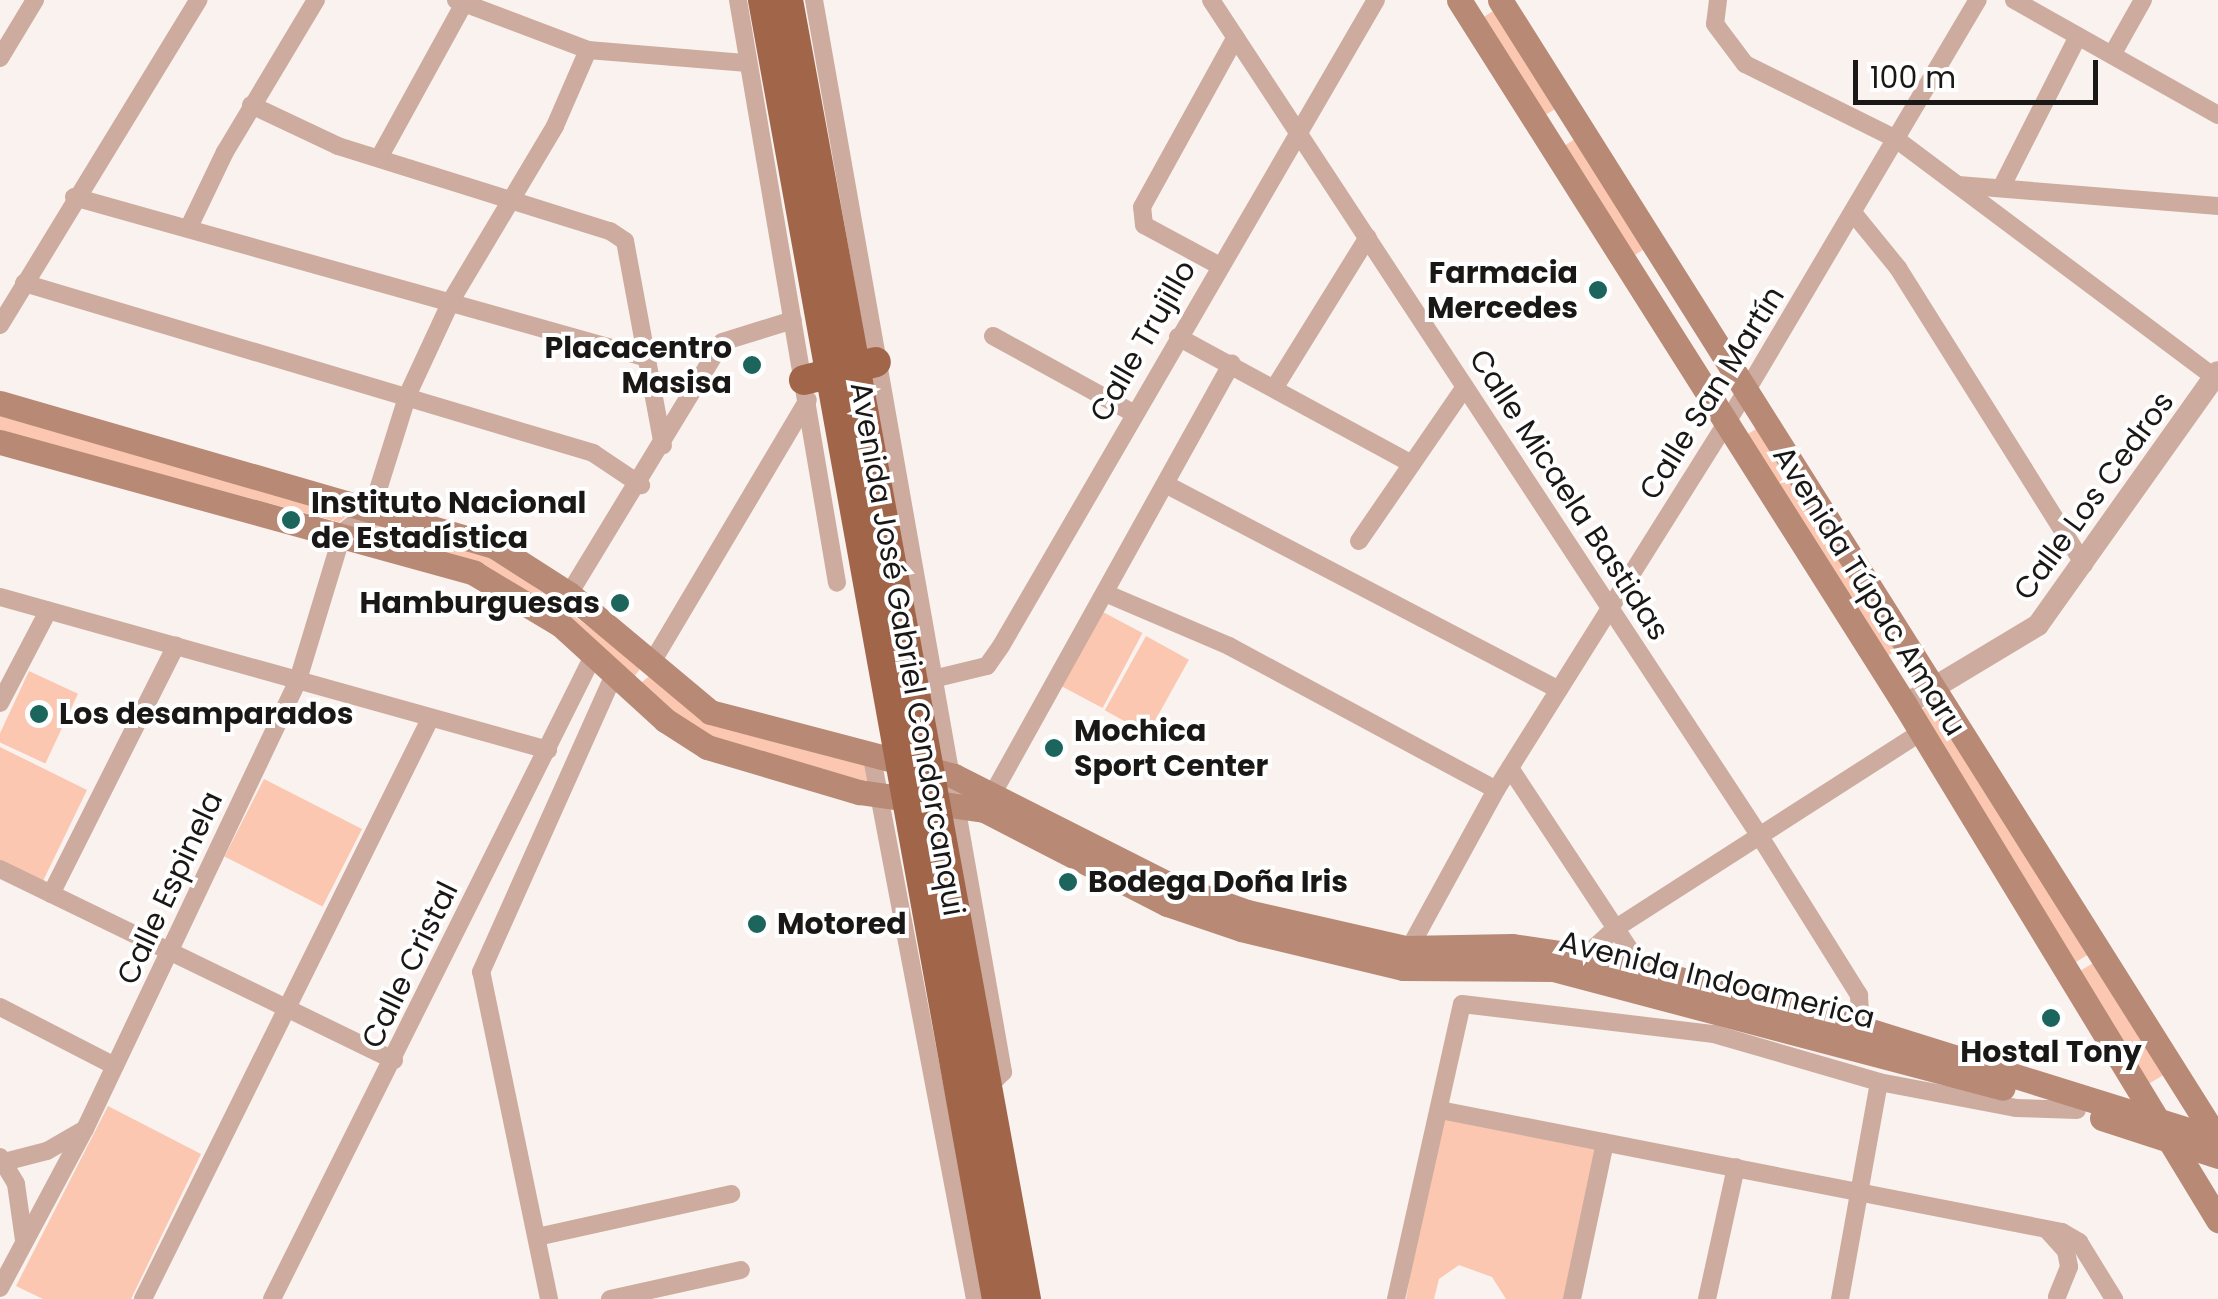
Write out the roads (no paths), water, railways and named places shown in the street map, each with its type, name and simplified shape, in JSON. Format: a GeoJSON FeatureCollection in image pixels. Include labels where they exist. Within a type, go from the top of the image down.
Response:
{"type":"FeatureCollection","features":[{"type":"Feature","properties":{"kind":"highway","name":"Avenida José Gabriel Condorcanqui"},"geometry":{"type":"LineString","coordinates":[[763,0],[788,218],[835,376],[874,412],[902,561],[914,767]]}},
{"type":"Feature","properties":{"kind":"highway","name":"Avenida José Gabriel Condorcanqui"},"geometry":{"type":"LineString","coordinates":[[788,0],[835,376],[914,767],[942,801],[987,1088],[1026,1299]]}},
{"type":"Feature","properties":{"kind":"highway","name":"Avenida José Gabriel Condorcanqui"},"geometry":{"type":"LineString","coordinates":[[942,801],[936,1030],[972,1222],[998,1299]]}},
{"type":"Feature","properties":{"kind":"main road","name":"Avenida Túpac Amaru"},"geometry":{"type":"LineString","coordinates":[[1497,0],[2218,1139]]}},
{"type":"Feature","properties":{"kind":"main road","name":"Avenida Túpac Amaru"},"geometry":{"type":"LineString","coordinates":[[1463,6],[1905,705],[2218,1220]]}},
{"type":"Feature","properties":{"kind":"main road"},"geometry":{"type":"LineString","coordinates":[[1540,130],[1568,110]]}},
{"type":"Feature","properties":{"kind":"main road"},"geometry":{"type":"LineString","coordinates":[[1626,267],[1657,248]]}},
{"type":"Feature","properties":{"kind":"main road","name":"Avenida Indoamerica"},"geometry":{"type":"LineString","coordinates":[[0,403],[494,546],[569,594],[710,712],[914,767],[942,801],[1168,884],[1404,958],[1553,970],[2078,1110],[2218,1156]]}},
{"type":"Feature","properties":{"kind":"main road"},"geometry":{"type":"LineString","coordinates":[[0,442],[343,532],[474,573],[530,604],[594,654],[664,720],[707,747],[942,801]]}},
{"type":"Feature","properties":{"kind":"main road","name":"Avenida Indoamerica"},"geometry":{"type":"LineString","coordinates":[[1404,958],[1512,946],[1586,955],[1862,1028],[2218,1139]]}},
{"type":"Feature","properties":{"kind":"main road"},"geometry":{"type":"LineString","coordinates":[[2067,973],[2099,954]]}},
{"type":"Feature","properties":{"kind":"street"},"geometry":{"type":"LineString","coordinates":[[0,58],[35,0]]}},
{"type":"Feature","properties":{"kind":"street"},"geometry":{"type":"LineString","coordinates":[[0,324],[74,197],[198,0]]}},
{"type":"Feature","properties":{"kind":"street"},"geometry":{"type":"LineString","coordinates":[[190,225],[251,105],[316,0]]}},
{"type":"Feature","properties":{"kind":"street"},"geometry":{"type":"LineString","coordinates":[[738,0],[747,63],[788,218],[793,320],[835,376]]}},
{"type":"Feature","properties":{"kind":"street"},"geometry":{"type":"LineString","coordinates":[[814,0],[835,376],[837,583]]}},
{"type":"Feature","properties":{"kind":"street","name":"Calle Trujillo"},"geometry":{"type":"LineString","coordinates":[[937,678],[987,666],[1376,0]]}},
{"type":"Feature","properties":{"kind":"street"},"geometry":{"type":"LineString","coordinates":[[1463,6],[1497,0]]}},
{"type":"Feature","properties":{"kind":"street"},"geometry":{"type":"LineString","coordinates":[[1718,0],[1715,24],[1724,44],[1745,64],[1896,139],[2217,375]]}},
{"type":"Feature","properties":{"kind":"street","name":"Calle San Martín"},"geometry":{"type":"LineString","coordinates":[[1404,958],[1496,790],[1747,390],[1978,0]]}},
{"type":"Feature","properties":{"kind":"street"},"geometry":{"type":"LineString","coordinates":[[2014,0],[2216,110]]}},
{"type":"Feature","properties":{"kind":"street"},"geometry":{"type":"LineString","coordinates":[[2112,55],[2143,0]]}},
{"type":"Feature","properties":{"kind":"street"},"geometry":{"type":"LineString","coordinates":[[379,158],[462,1],[588,50],[747,63]]}},
{"type":"Feature","properties":{"kind":"street","name":"Calle Micaela Bastidas"},"geometry":{"type":"LineString","coordinates":[[1217,3],[1759,835],[1859,995],[1862,1028]]}},
{"type":"Feature","properties":{"kind":"street"},"geometry":{"type":"LineString","coordinates":[[2001,188],[2078,36]]}},
{"type":"Feature","properties":{"kind":"street"},"geometry":{"type":"LineString","coordinates":[[1218,265],[1141,218],[1236,37]]}},
{"type":"Feature","properties":{"kind":"street"},"geometry":{"type":"LineString","coordinates":[[343,532],[372,509],[408,394],[452,299],[554,126],[588,50]]}},
{"type":"Feature","properties":{"kind":"street"},"geometry":{"type":"LineString","coordinates":[[251,105],[379,158],[624,241],[663,446]]}},
{"type":"Feature","properties":{"kind":"street"},"geometry":{"type":"LineString","coordinates":[[1957,185],[2218,206]]}},
{"type":"Feature","properties":{"kind":"street"},"geometry":{"type":"LineString","coordinates":[[74,197],[190,225],[647,358]]}},
{"type":"Feature","properties":{"kind":"street"},"geometry":{"type":"LineString","coordinates":[[1854,214],[1914,291],[2084,564]]}},
{"type":"Feature","properties":{"kind":"street"},"geometry":{"type":"LineString","coordinates":[[1275,387],[1368,237]]}},
{"type":"Feature","properties":{"kind":"street"},"geometry":{"type":"LineString","coordinates":[[24,283],[408,394],[593,453],[641,485]]}},
{"type":"Feature","properties":{"kind":"street"},"geometry":{"type":"LineString","coordinates":[[569,594],[641,485],[722,342],[793,320]]}},
{"type":"Feature","properties":{"kind":"street"},"geometry":{"type":"LineString","coordinates":[[994,336],[1133,413]]}},
{"type":"Feature","properties":{"kind":"street"},"geometry":{"type":"LineString","coordinates":[[1178,337],[1232,362],[1412,464]]}},
{"type":"Feature","properties":{"kind":"street"},"geometry":{"type":"LineString","coordinates":[[902,561],[937,678],[914,767],[942,801],[1104,593],[1232,362]]}},
{"type":"Feature","properties":{"kind":"street","name":"Calle Los Cedros"},"geometry":{"type":"LineString","coordinates":[[1905,705],[2038,625],[2217,375]]}},
{"type":"Feature","properties":{"kind":"street"},"geometry":{"type":"LineString","coordinates":[[652,664],[835,376]]}},
{"type":"Feature","properties":{"kind":"street"},"geometry":{"type":"LineString","coordinates":[[1360,541],[1465,387]]}},
{"type":"Feature","properties":{"kind":"street"},"geometry":{"type":"LineString","coordinates":[[1167,484],[1559,690]]}},
{"type":"Feature","properties":{"kind":"street","name":"Calle Espinela"},"geometry":{"type":"LineString","coordinates":[[0,1288],[85,1129],[298,680],[343,532]]}},
{"type":"Feature","properties":{"kind":"street"},"geometry":{"type":"LineString","coordinates":[[1104,593],[1228,646],[1496,790]]}},
{"type":"Feature","properties":{"kind":"street"},"geometry":{"type":"LineString","coordinates":[[0,597],[548,750]]}},
{"type":"Feature","properties":{"kind":"street"},"geometry":{"type":"LineString","coordinates":[[0,703],[48,611]]}},
{"type":"Feature","properties":{"kind":"street"},"geometry":{"type":"LineString","coordinates":[[51,894],[176,646]]}},
{"type":"Feature","properties":{"kind":"street","name":"Calle Cristal"},"geometry":{"type":"LineString","coordinates":[[272,1299],[594,654]]}},
{"type":"Feature","properties":{"kind":"street"},"geometry":{"type":"LineString","coordinates":[[550,1299],[481,972],[614,674]]}},
{"type":"Feature","properties":{"kind":"street"},"geometry":{"type":"LineString","coordinates":[[572,698],[597,711]]}},
{"type":"Feature","properties":{"kind":"street"},"geometry":{"type":"LineString","coordinates":[[143,1299],[430,719]]}},
{"type":"Feature","properties":{"kind":"street"},"geometry":{"type":"LineString","coordinates":[[1586,955],[1616,928],[1920,733]]}},
{"type":"Feature","properties":{"kind":"street"},"geometry":{"type":"LineString","coordinates":[[1510,768],[1642,968]]}},
{"type":"Feature","properties":{"kind":"street"},"geometry":{"type":"LineString","coordinates":[[0,869],[394,1060]]}},
{"type":"Feature","properties":{"kind":"street"},"geometry":{"type":"LineString","coordinates":[[1396,1299],[1462,1004],[1714,1034],[1879,1082],[2016,1108],[2078,1110]]}},
{"type":"Feature","properties":{"kind":"street"},"geometry":{"type":"LineString","coordinates":[[0,1008],[115,1066]]}},
{"type":"Feature","properties":{"kind":"street"},"geometry":{"type":"LineString","coordinates":[[1840,1299],[1879,1082]]}},
{"type":"Feature","properties":{"kind":"street"},"geometry":{"type":"LineString","coordinates":[[1440,1110],[2044,1228],[2079,1242],[2114,1299]]}},
{"type":"Feature","properties":{"kind":"street"},"geometry":{"type":"LineString","coordinates":[[24,1243],[22,1208],[4,1159],[46,1151],[85,1129]]}},
{"type":"Feature","properties":{"kind":"street"},"geometry":{"type":"LineString","coordinates":[[1572,1299],[1605,1142]]}},
{"type":"Feature","properties":{"kind":"street"},"geometry":{"type":"LineString","coordinates":[[1708,1299],[1736,1168]]}},
{"type":"Feature","properties":{"kind":"street"},"geometry":{"type":"LineString","coordinates":[[537,1237],[731,1194]]}},
{"type":"Feature","properties":{"kind":"street"},"geometry":{"type":"LineString","coordinates":[[972,1222],[975,1299]]}},
{"type":"Feature","properties":{"kind":"street"},"geometry":{"type":"LineString","coordinates":[[2044,1228],[2066,1251],[2069,1268],[2055,1298]]}},
{"type":"Feature","properties":{"kind":"street"},"geometry":{"type":"LineString","coordinates":[[610,1299],[741,1270]]}},
{"type":"Feature","properties":{"kind":"street"},"geometry":{"type":"LineString","coordinates":[[2055,1298],[2100,1274]]}},
{"type":"Feature","properties":{"kind":"place","name":"Farmacia Mercedes"},"geometry":{"type":"Point","coordinates":[1598,290]}},
{"type":"Feature","properties":{"kind":"place","name":"Placacentro Masisa"},"geometry":{"type":"Point","coordinates":[752,365]}},
{"type":"Feature","properties":{"kind":"place","name":"Instituto Nacional de Estadística"},"geometry":{"type":"Point","coordinates":[291,520]}},
{"type":"Feature","properties":{"kind":"place","name":"Hamburguesas"},"geometry":{"type":"Point","coordinates":[620,603]}},
{"type":"Feature","properties":{"kind":"place","name":"Los desamparados"},"geometry":{"type":"Point","coordinates":[39,714]}},
{"type":"Feature","properties":{"kind":"place","name":"Mochica Sport Center"},"geometry":{"type":"Point","coordinates":[1054,748]}},
{"type":"Feature","properties":{"kind":"place","name":"Bodega Doña Iris"},"geometry":{"type":"Point","coordinates":[1068,882]}},
{"type":"Feature","properties":{"kind":"place","name":"Motored"},"geometry":{"type":"Point","coordinates":[757,924]}},
{"type":"Feature","properties":{"kind":"place","name":"Hostal Tony"},"geometry":{"type":"Point","coordinates":[2051,1018]}}]}
